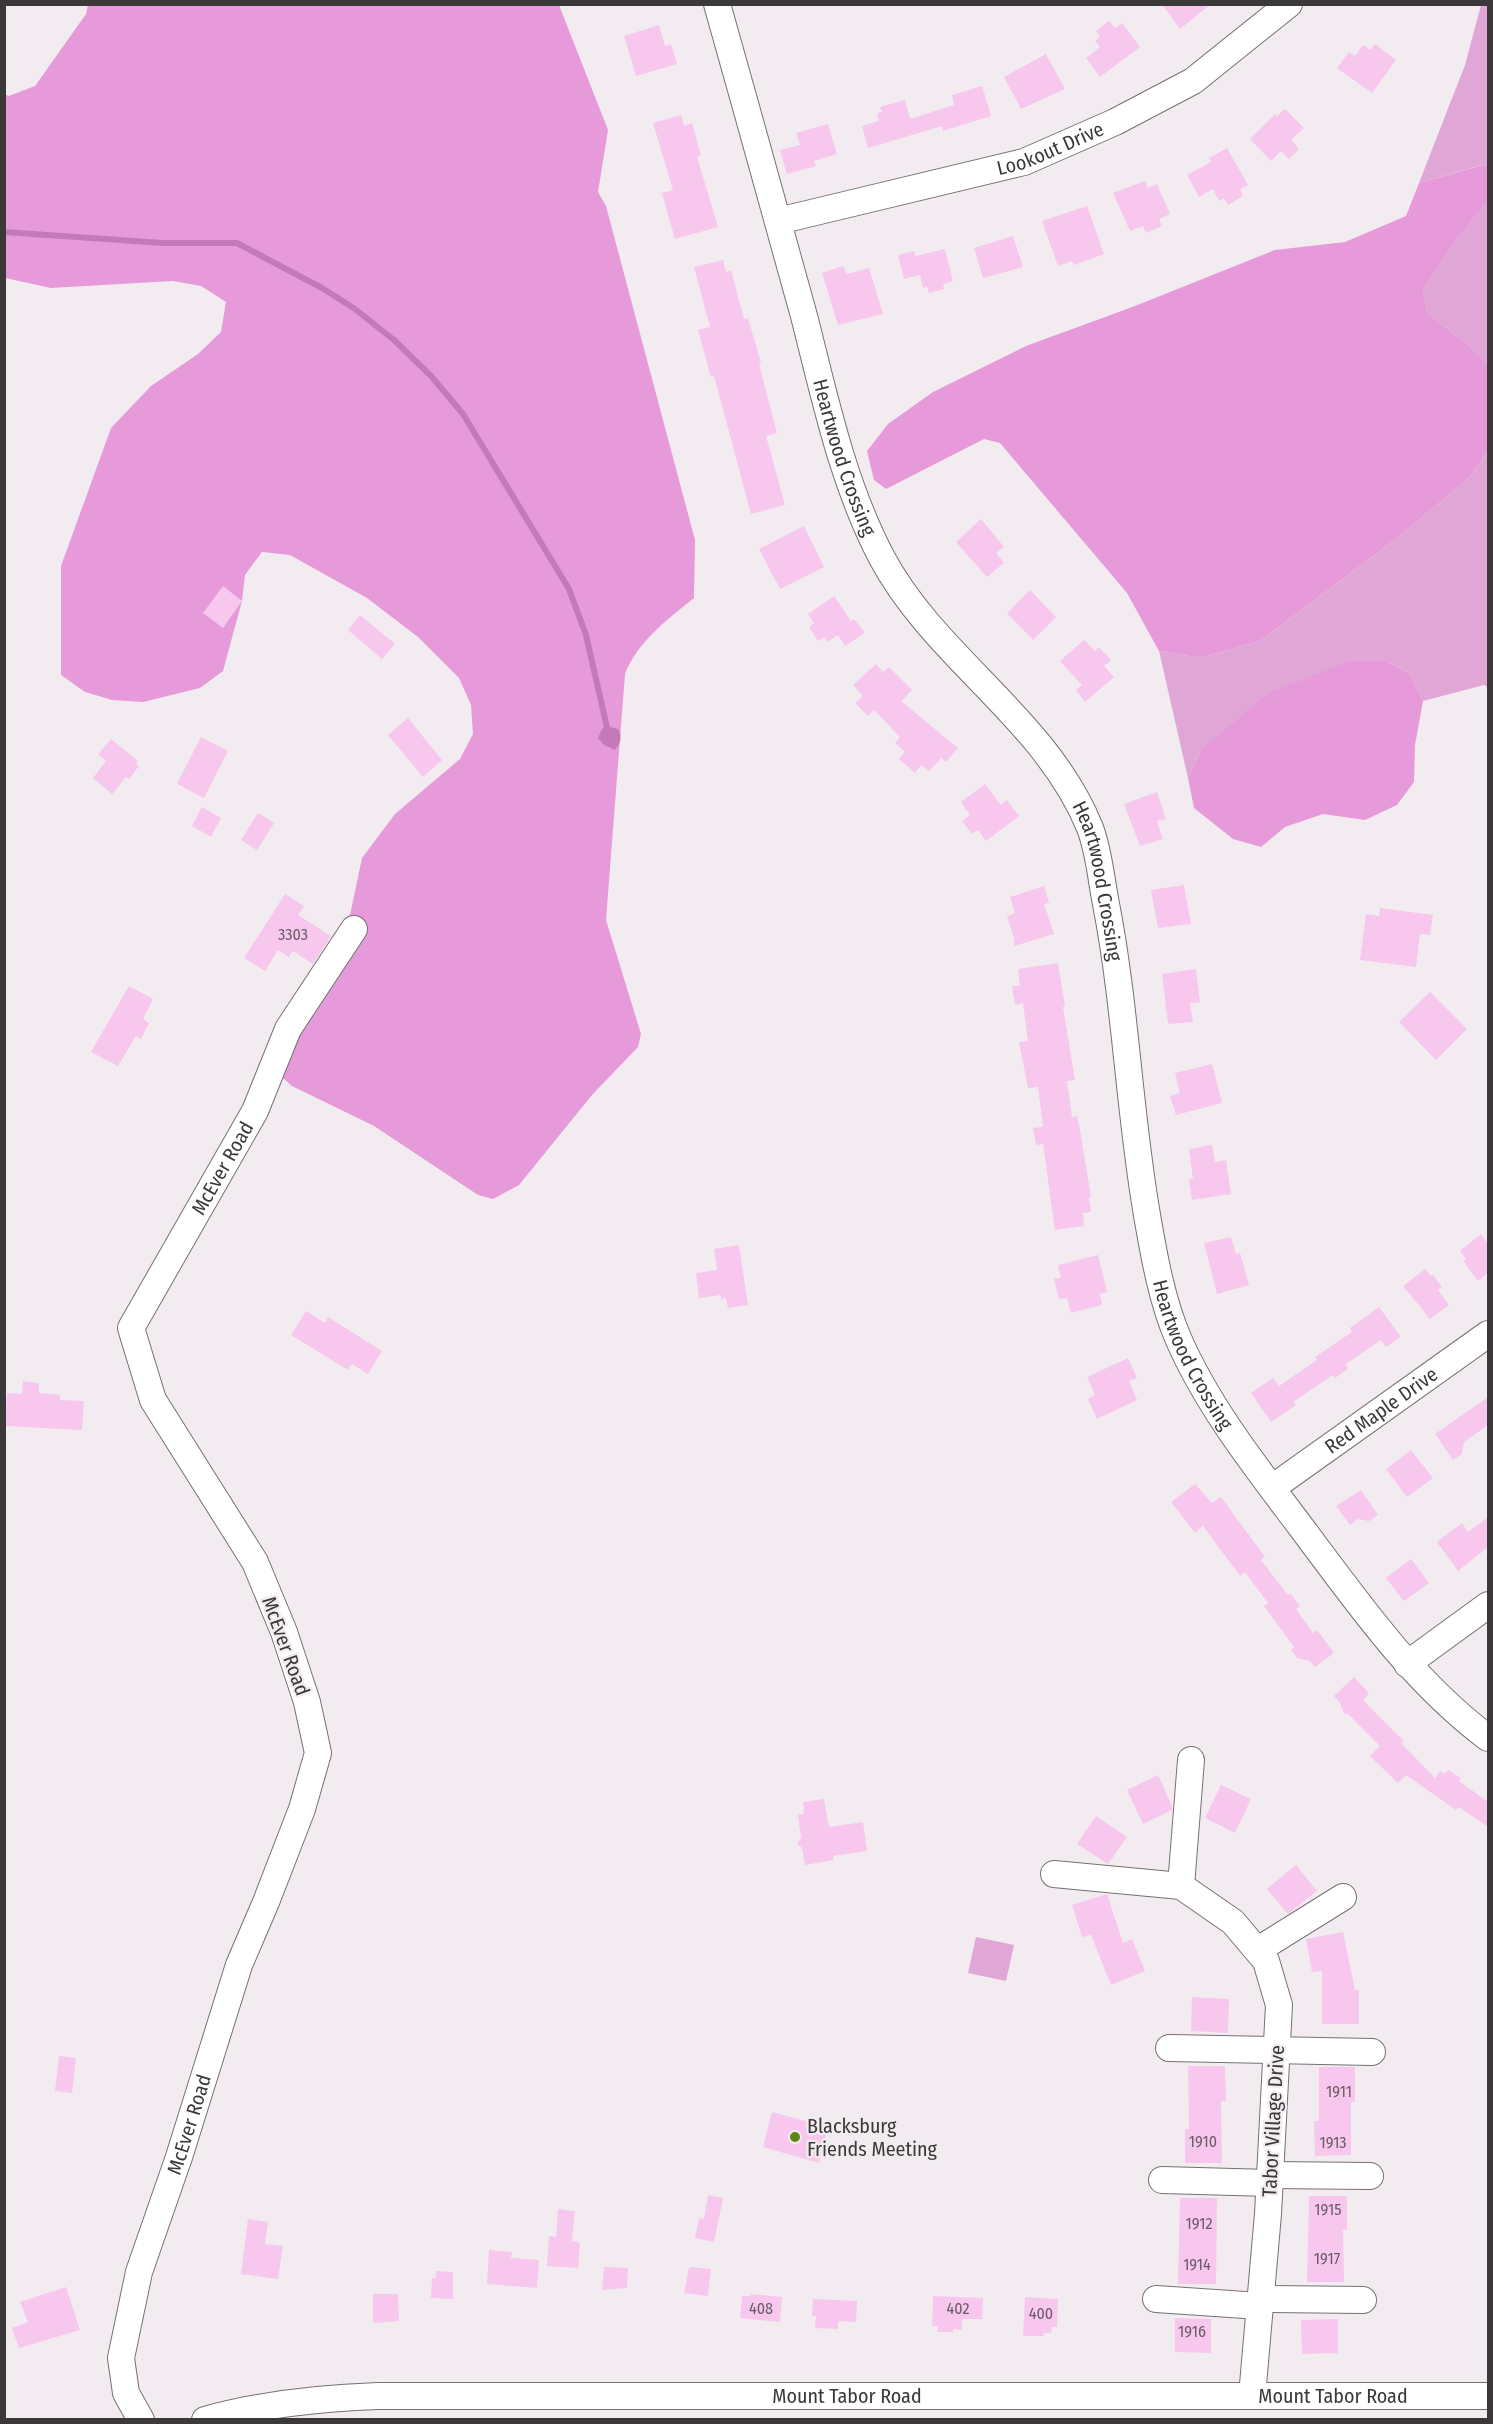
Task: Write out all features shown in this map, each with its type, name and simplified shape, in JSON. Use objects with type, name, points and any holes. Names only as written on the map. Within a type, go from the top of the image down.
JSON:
[{"type":"street","name":"Heartwood Crossing","points":[[717,4],[845,470],[862,519],[885,564],[911,602],[1044,748],[1074,794],[1092,833],[1114,945],[1146,1214],[1163,1292],[1176,1335],[1200,1382],[1241,1446],[1376,1627],[1407,1664],[1447,1705],[1488,1738]]},
{"type":"street","name":"Lookout Drive","points":[[778,221],[1024,162],[1115,122],[1193,81],[1289,4]]},
{"type":"street","name":"McEver Road","points":[[141,2420],[126,2393],[121,2358],[139,2272],[180,2157],[239,1965],[302,1809],[318,1753],[307,1702],[284,1632],[255,1562],[153,1400],[131,1328],[255,1111],[288,1029],[354,929]]},
{"type":"street","name":"Red Maple Drive","points":[[1272,1488],[1488,1334]]},
{"type":"street","points":[[1407,1664],[1488,1605]]},
{"type":"street","points":[[1054,1874],[1181,1886],[1191,1760]]},
{"type":"street","name":"Tabor Village Drive","points":[[1181,1886],[1233,1922],[1258,1950],[1266,1961],[1279,2005],[1270,2179],[1252,2396]]},
{"type":"street","points":[[1258,1950],[1343,1897]]},
{"type":"street","points":[[1169,2048],[1372,2052]]},
{"type":"street","points":[[1162,2180],[1370,2176]]},
{"type":"street","points":[[1156,2299],[1261,2302],[1363,2300]]},
{"type":"street","name":"Mount Tabor Road","points":[[205,2420],[245,2409],[296,2401],[368,2397],[440,2408],[1252,2396],[1488,2396]]},
{"type":"shaded area","points":[[88,5],[559,5],[608,130],[598,192],[606,206],[695,540],[694,598],[645,641],[630,662],[625,674],[606,920],[641,1034],[638,1047],[592,1095],[519,1185],[493,1199],[478,1195],[374,1126],[292,1086],[267,1064],[269,1040],[350,915],[362,858],[395,814],[460,759],[473,734],[471,705],[459,678],[418,637],[367,598],[290,555],[262,552],[245,575],[242,601],[223,671],[200,688],[143,702],[112,700],[85,692],[61,675],[61,566],[111,428],[151,386],[198,354],[221,332],[226,302],[201,286],[173,281],[51,288],[5,278],[4,94],[9,96],[35,86],[86,14]]},
{"type":"shaded area","points":[[1481,5],[1488,5],[1488,166],[1482,165],[1419,183],[1465,65]]},
{"type":"shaded area","points":[[1483,165],[1488,166],[1488,201],[1456,241],[1423,290],[1428,314],[1465,342],[1488,364],[1488,451],[1469,478],[1401,535],[1260,641],[1200,658],[1159,651],[1127,593],[1000,443],[984,439],[886,489],[874,480],[867,451],[888,424],[933,392],[1026,346],[1135,306],[1275,250],[1345,242],[1406,216],[1419,183]]},
{"type":"shaded area","points":[[1488,201],[1488,364],[1465,342],[1428,314],[1423,290],[1456,241]]},
{"type":"shaded area","points":[[1488,451],[1488,687],[1484,685],[1423,701],[1409,673],[1386,661],[1201,750],[1188,778],[1159,651],[1200,658],[1260,641],[1401,535],[1469,478]]},
{"type":"shaded area","points":[[1350,661],[1386,661],[1409,673],[1423,701],[1415,745],[1414,782],[1397,805],[1365,820],[1323,814],[1285,827],[1261,847],[1233,839],[1194,808],[1188,778],[1201,750],[1267,694]]},
{"type":"shaded area","points":[[606,726],[618,729],[620,732],[620,740],[615,750],[604,745],[598,738]]},
{"type":"shaded area","points":[[976,1937],[1014,1945],[1006,1981],[968,1973]]},
{"type":"building","points":[[1162,4],[1211,4],[1180,29]]},
{"type":"building","points":[[1109,21],[1115,28],[1122,23],[1140,47],[1100,77],[1086,58],[1100,47],[1095,41],[1100,37],[1096,31]]},
{"type":"building","points":[[659,25],[665,46],[671,44],[677,64],[636,76],[624,36]]},
{"type":"building","points":[[1375,44],[1396,60],[1372,93],[1337,68],[1349,52],[1355,56],[1363,45],[1370,50]]},
{"type":"building","points":[[1046,54],[1065,89],[1021,109],[1004,77]]},
{"type":"building","points":[[982,86],[991,116],[943,131],[942,126],[868,148],[862,126],[879,121],[877,113],[882,112],[880,107],[905,100],[910,119],[954,105],[952,95]]},
{"type":"building","points":[[1285,109],[1304,128],[1291,140],[1299,149],[1289,159],[1281,151],[1271,161],[1250,139],[1275,114],[1277,116]]},
{"type":"building","points":[[681,115],[684,126],[692,123],[701,155],[697,157],[718,227],[675,239],[662,193],[673,190],[653,123]]},
{"type":"building","points":[[828,124],[837,154],[814,161],[816,166],[787,174],[780,150],[800,145],[796,133]]},
{"type":"building","points":[[1227,148],[1248,185],[1240,189],[1243,196],[1228,205],[1224,198],[1219,201],[1213,189],[1199,197],[1187,175],[1211,162],[1209,158]]},
{"type":"building","points":[[1145,181],[1148,188],[1157,184],[1170,214],[1159,219],[1162,226],[1146,233],[1143,226],[1130,231],[1113,193]]},
{"type":"building","points":[[1087,206],[1104,254],[1074,265],[1072,261],[1058,266],[1042,221]]},
{"type":"building","points":[[1013,236],[1023,267],[983,278],[974,248]]},
{"type":"building","points":[[945,249],[953,281],[943,284],[944,289],[929,293],[927,287],[923,288],[920,275],[904,279],[898,255],[914,251],[916,256]]},
{"type":"building","points":[[723,260],[726,272],[731,270],[744,319],[748,318],[761,363],[759,364],[777,433],[766,436],[785,505],[751,514],[714,376],[711,377],[698,330],[710,327],[694,267]]},
{"type":"building","points":[[843,266],[847,274],[869,268],[883,314],[838,325],[822,273]]},
{"type":"building","points":[[981,519],[1004,547],[996,553],[1004,563],[987,577],[956,542]]},
{"type":"building","points":[[804,526],[824,567],[780,589],[759,549]]},
{"type":"building","points":[[223,586],[242,601],[223,628],[203,613]]},
{"type":"building","points":[[1030,590],[1056,617],[1033,640],[1007,613]]},
{"type":"building","points":[[834,596],[851,621],[854,619],[865,633],[845,646],[838,635],[827,642],[824,637],[818,641],[809,627],[814,623],[808,614]]},
{"type":"building","points":[[360,615],[395,644],[382,659],[348,630]]},
{"type":"building","points":[[1084,640],[1095,651],[1099,647],[1111,660],[1104,666],[1114,677],[1085,702],[1076,690],[1082,685],[1060,661]]},
{"type":"building","points":[[876,664],[883,672],[889,667],[912,690],[901,701],[958,748],[946,762],[941,758],[929,771],[921,765],[915,773],[899,759],[905,752],[895,743],[900,737],[874,710],[868,716],[855,703],[863,696],[853,685]]},
{"type":"building","points":[[408,718],[442,760],[423,777],[388,735]]},
{"type":"building","points":[[201,737],[228,751],[204,798],[177,784]]},
{"type":"building","points":[[111,739],[138,761],[136,764],[139,766],[129,779],[126,777],[112,794],[93,778],[106,761],[98,754]]},
{"type":"building","points":[[985,784],[1001,805],[1007,800],[1019,816],[986,841],[978,830],[972,834],[962,821],[970,815],[961,802]]},
{"type":"building","points":[[1157,792],[1166,819],[1157,821],[1163,839],[1140,846],[1124,804]]},
{"type":"building","points":[[202,807],[221,818],[211,837],[192,826]]},
{"type":"building","points":[[258,813],[274,823],[257,850],[241,840]]},
{"type":"building","points":[[1184,885],[1191,924],[1158,928],[1151,890]]},
{"type":"building","points":[[1044,886],[1049,903],[1044,904],[1054,934],[1014,946],[1014,938],[1007,916],[1015,913],[1010,897]]},
{"type":"building","points":[[285,894],[304,906],[298,915],[331,936],[313,964],[293,951],[289,957],[278,950],[265,971],[244,958]]},
{"type":"building","points":[[1380,908],[1433,915],[1430,935],[1420,934],[1416,967],[1360,960],[1366,914],[1379,916]]},
{"type":"building","points":[[1058,963],[1075,1080],[1067,1081],[1072,1117],[1077,1116],[1080,1130],[1091,1197],[1089,1197],[1091,1212],[1083,1213],[1084,1226],[1055,1230],[1043,1144],[1036,1145],[1033,1128],[1043,1127],[1038,1087],[1028,1088],[1019,1042],[1028,1041],[1023,1003],[1015,1005],[1012,986],[1020,986],[1018,969]]},
{"type":"building","points":[[1196,969],[1200,1002],[1190,1003],[1193,1022],[1168,1024],[1162,974]]},
{"type":"building","points":[[129,986],[153,999],[143,1019],[149,1023],[141,1039],[136,1036],[118,1066],[91,1052]]},
{"type":"building","points":[[1430,992],[1467,1029],[1436,1060],[1399,1022]]},
{"type":"building","points":[[1212,1064],[1222,1103],[1176,1115],[1170,1096],[1180,1093],[1175,1073]]},
{"type":"building","points":[[1212,1145],[1215,1162],[1226,1160],[1231,1194],[1192,1200],[1189,1179],[1193,1179],[1189,1149]]},
{"type":"building","points":[[1481,1234],[1488,1244],[1488,1273],[1478,1281],[1463,1261],[1466,1259],[1460,1251]]},
{"type":"building","points":[[1231,1237],[1236,1254],[1240,1253],[1249,1285],[1217,1294],[1204,1243]]},
{"type":"building","points":[[739,1245],[748,1305],[728,1308],[726,1298],[721,1299],[721,1295],[699,1298],[696,1273],[717,1270],[714,1249]]},
{"type":"building","points":[[1098,1255],[1107,1292],[1100,1294],[1102,1305],[1071,1313],[1067,1298],[1059,1299],[1054,1279],[1061,1278],[1058,1265]]},
{"type":"building","points":[[1425,1269],[1442,1287],[1438,1290],[1449,1305],[1430,1319],[1403,1286]]},
{"type":"building","points":[[1379,1307],[1401,1337],[1386,1347],[1381,1340],[1346,1364],[1348,1369],[1335,1378],[1333,1375],[1293,1402],[1296,1405],[1271,1422],[1251,1393],[1273,1378],[1279,1386],[1317,1360],[1315,1357],[1352,1332],[1350,1328]]},
{"type":"building","points":[[306,1311],[325,1323],[328,1317],[382,1351],[368,1374],[352,1364],[348,1370],[291,1335]]},
{"type":"building","points":[[1128,1358],[1137,1378],[1129,1381],[1137,1400],[1097,1419],[1088,1399],[1095,1395],[1087,1377]]},
{"type":"building","points":[[23,1381],[39,1383],[39,1393],[60,1395],[60,1400],[84,1401],[82,1430],[5,1426],[7,1393],[22,1394]]},
{"type":"building","points":[[1488,1397],[1488,1425],[1464,1442],[1462,1454],[1453,1460],[1435,1434]]},
{"type":"building","points":[[1411,1450],[1433,1478],[1407,1497],[1386,1469]]},
{"type":"building","points":[[1195,1484],[1212,1503],[1221,1497],[1265,1557],[1261,1560],[1288,1595],[1290,1593],[1300,1606],[1296,1609],[1313,1633],[1317,1630],[1334,1653],[1315,1667],[1310,1661],[1297,1658],[1291,1650],[1294,1647],[1264,1606],[1268,1603],[1245,1572],[1240,1576],[1203,1526],[1195,1533],[1171,1502]]},
{"type":"building","points":[[1361,1490],[1378,1515],[1369,1521],[1358,1519],[1350,1525],[1336,1506]]},
{"type":"building","points":[[1488,1517],[1488,1547],[1458,1571],[1437,1542],[1462,1523],[1468,1532]]},
{"type":"building","points":[[1411,1559],[1429,1583],[1404,1601],[1386,1578]]},
{"type":"building","points":[[1354,1677],[1369,1693],[1363,1700],[1404,1741],[1401,1743],[1435,1778],[1440,1771],[1445,1774],[1448,1770],[1461,1778],[1459,1781],[1488,1802],[1488,1827],[1459,1807],[1456,1810],[1406,1775],[1398,1783],[1370,1756],[1380,1746],[1348,1714],[1344,1714],[1340,1703],[1334,1696]]},
{"type":"building","points":[[1158,1775],[1172,1810],[1143,1824],[1127,1790]]},
{"type":"building","points":[[1221,1785],[1251,1799],[1235,1833],[1205,1818]]},
{"type":"building","points":[[824,1799],[829,1827],[863,1822],[867,1851],[833,1856],[834,1860],[805,1865],[802,1848],[797,1844],[801,1838],[798,1815],[804,1814],[803,1802]]},
{"type":"building","points":[[1096,1816],[1127,1837],[1108,1864],[1077,1844]]},
{"type":"building","points":[[1296,1865],[1317,1891],[1288,1914],[1267,1889]]},
{"type":"building","points":[[1107,1894],[1123,1943],[1132,1939],[1145,1971],[1111,1985],[1091,1935],[1082,1937],[1072,1905]]},
{"type":"building","points":[[1343,1932],[1355,1990],[1359,1990],[1359,2024],[1322,2024],[1322,1971],[1312,1972],[1306,1939]]},
{"type":"building","points":[[1192,1997],[1229,1999],[1228,2033],[1191,2031]]},
{"type":"building","points":[[59,2056],[76,2058],[72,2093],[55,2091]]},
{"type":"building","points":[[1188,2066],[1225,2066],[1226,2101],[1221,2101],[1222,2163],[1185,2163],[1185,2129],[1189,2129]]},
{"type":"building","points":[[1319,2067],[1355,2067],[1355,2102],[1351,2102],[1351,2155],[1315,2156],[1314,2121],[1319,2121]]},
{"type":"building","name":"Blacksburg Friends Meeting","points":[[772,2112],[828,2127],[819,2163],[763,2147]]},
{"type":"building","points":[[708,2195],[723,2198],[714,2242],[695,2238],[699,2218],[704,2219]]},
{"type":"building","points":[[1309,2196],[1347,2196],[1347,2230],[1343,2230],[1344,2282],[1307,2282]]},
{"type":"building","points":[[1180,2198],[1217,2198],[1216,2284],[1178,2284]]},
{"type":"building","points":[[558,2209],[575,2211],[572,2241],[579,2242],[580,2245],[578,2268],[547,2266],[549,2236],[556,2237]]},
{"type":"building","points":[[248,2219],[268,2222],[265,2244],[283,2246],[278,2279],[241,2274]]},
{"type":"building","points":[[489,2250],[512,2252],[511,2258],[539,2260],[537,2288],[487,2284]]},
{"type":"building","points":[[604,2267],[628,2268],[627,2288],[602,2290]]},
{"type":"building","points":[[689,2268],[711,2269],[708,2296],[684,2293]]},
{"type":"building","points":[[436,2271],[453,2272],[453,2299],[431,2298],[432,2278],[436,2278]]},
{"type":"building","points":[[66,2287],[80,2330],[19,2348],[12,2328],[28,2322],[20,2302]]},
{"type":"building","points":[[373,2294],[398,2294],[399,2321],[373,2323]]},
{"type":"building","points":[[751,2294],[782,2297],[780,2322],[740,2318],[742,2296],[751,2296]]},
{"type":"building","points":[[933,2296],[983,2298],[982,2319],[962,2319],[962,2330],[937,2332],[938,2326],[932,2326]]},
{"type":"building","points":[[1025,2297],[1058,2299],[1057,2327],[1052,2327],[1051,2333],[1044,2333],[1043,2336],[1023,2336]]},
{"type":"building","points":[[813,2299],[857,2301],[856,2322],[838,2321],[838,2329],[815,2328],[816,2316],[812,2316]]},
{"type":"building","points":[[1175,2318],[1211,2319],[1211,2353],[1175,2352]]},
{"type":"building","points":[[1338,2319],[1338,2353],[1302,2354],[1301,2320]]},
{"type":"waterway","points":[[4,232],[163,243],[237,243],[322,288],[355,309],[394,340],[431,376],[463,414],[569,589],[586,635],[608,732]]},
{"type":"place","name":"Blacksburg Friends Meeting","points":[[795,2137]]}]
